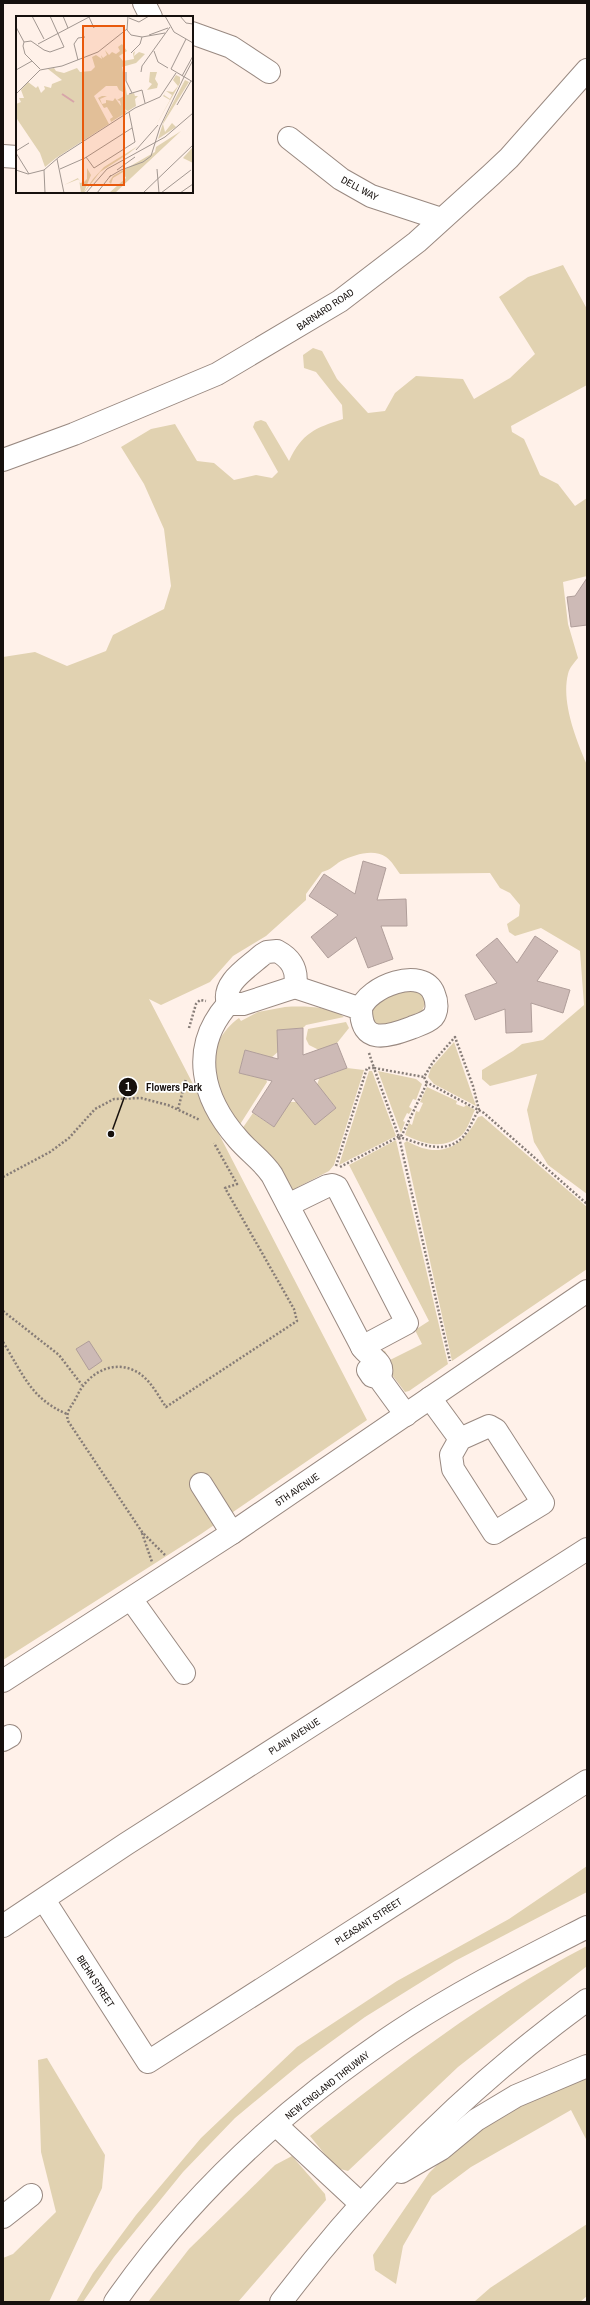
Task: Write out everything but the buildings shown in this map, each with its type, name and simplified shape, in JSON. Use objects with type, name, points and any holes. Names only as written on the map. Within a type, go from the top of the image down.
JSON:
[{"type":"main road","points":[[144,3],[151,16]]},
{"type":"main road","points":[[193,33],[231,47],[269,72]]},
{"type":"main road","name":"BARNARD ROAD","points":[[3,460],[74,434],[217,374],[304,324],[340,300],[417,242],[509,158],[587,70]]},
{"type":"main road","name":"DELL WAY","points":[[289,138],[341,179],[371,196],[441,219]]},
{"type":"main road","points":[[3,156],[16,157]]},
{"type":"main road","points":[[228,1004],[226,998],[228,987],[267,952],[277,952],[286,956],[293,963],[296,974],[295,987]]},
{"type":"main road","points":[[228,1004],[244,1004],[295,987],[360,1009]]},
{"type":"main road","points":[[228,1004],[212,1024],[204,1050],[205,1076],[209,1090],[215,1103],[233,1132],[262,1161],[288,1205],[363,1350],[375,1357],[381,1367],[382,1372],[379,1378],[406,1415]]},
{"type":"main road","points":[[288,1205],[332,1184],[336,1186],[407,1323],[363,1350]]},
{"type":"main road","name":"5TH AVENUE","points":[[3,1681],[232,1533],[587,1291]]},
{"type":"main road","points":[[430,1398],[460,1439]]},
{"type":"main road","points":[[489,1426],[496,1430],[543,1503],[494,1533],[453,1469],[451,1455],[460,1439],[489,1426]]},
{"type":"main road","points":[[201,1484],[232,1533]]},
{"type":"main road","name":"PLAIN AVENUE","points":[[3,1926],[126,1844],[587,1549]]},
{"type":"main road","points":[[131,1599],[184,1673]]},
{"type":"main road","name":"PLEASANT STREET","points":[[148,2062],[587,1781]]},
{"type":"main road","name":"BIEHN STREET","points":[[44,1900],[148,2062]]},
{"type":"main road","points":[[453,1998],[587,1915]]},
{"type":"main road","name":"NEW ENGLAND THRUWAY","points":[[115,2302],[167,2234],[208,2189],[276,2125],[348,2066],[400,2030],[453,1998],[587,1927]]},
{"type":"main road","points":[[281,2302],[326,2243],[376,2187],[480,2085],[539,2035],[587,2000]]},
{"type":"main road","points":[[376,2187],[441,2149],[476,2120],[516,2096],[587,2066]]},
{"type":"main road","points":[[276,2125],[361,2204]]},
{"type":"main road","points":[[3,2217],[32,2195]]},
{"type":"path","points":[[400,1137],[429,1147],[448,1145],[464,1136],[479,1110],[475,1093],[455,1037],[433,1062],[424,1077],[426,1083],[402,1135],[335,1170],[367,1068],[424,1077]]},
{"type":"path","points":[[367,1048],[400,1137],[451,1365]]},
{"type":"path","points":[[426,1083],[479,1110],[587,1204]]},
{"type":"path","points":[[3,1177],[50,1152],[69,1138],[95,1109],[114,1099],[141,1098],[187,1112],[203,1122]]},
{"type":"path","points":[[169,1558],[142,1532],[68,1421],[67,1414],[82,1385],[93,1375],[107,1368],[117,1366],[132,1368],[148,1381],[166,1407],[297,1321],[294,1309],[225,1188],[237,1184],[212,1138]]},
{"type":"path","points":[[3,1311],[59,1355],[82,1385]]},
{"type":"path","points":[[3,1342],[37,1396],[54,1408],[67,1414]]},
{"type":"path","points":[[142,1532],[154,1567]]},
{"type":"shaded area","points":[[563,265],[587,309],[587,385],[511,426],[512,432],[524,439],[540,475],[558,484],[575,506],[587,498],[587,576],[563,582],[568,624],[578,658],[572,665],[569,672],[566,685],[566,696],[574,732],[587,765],[587,1194],[548,1165],[534,1142],[527,1110],[537,1074],[490,1086],[482,1079],[482,1070],[522,1044],[543,1040],[584,1005],[580,951],[541,928],[515,936],[509,932],[507,924],[519,916],[520,905],[510,893],[500,888],[490,873],[400,874],[386,857],[375,853],[364,853],[341,861],[330,869],[322,872],[306,894],[306,900],[266,936],[233,956],[210,982],[161,1005],[149,999],[367,1420],[201,1534],[3,1660],[3,657],[35,652],[67,666],[106,651],[113,635],[164,609],[171,586],[164,529],[144,484],[121,447],[151,429],[175,424],[197,461],[214,463],[234,480],[256,475],[272,478],[278,472],[253,427],[255,422],[261,420],[266,422],[289,461],[299,444],[310,433],[325,425],[343,419],[342,405],[316,372],[304,368],[303,355],[313,348],[322,351],[337,379],[368,413],[385,411],[395,393],[416,376],[463,379],[474,399],[510,378],[535,354],[499,297],[528,277]]},
{"type":"shaded area","points":[[407,988],[418,989],[426,1002],[422,1011],[385,1026],[373,1023],[372,1003]]},
{"type":"shaded area","points":[[285,1007],[324,1009],[338,1013],[344,1017],[306,1025],[303,1028],[277,1030],[280,1050],[271,1058],[245,1050],[239,1073],[266,1079],[267,1082],[239,1126],[222,1099],[215,1083],[212,1062],[216,1047],[223,1034],[239,1018],[241,1021],[258,1012]]},
{"type":"shaded area","points":[[346,1022],[349,1028],[337,1043],[319,1050],[309,1045],[306,1039],[308,1029]]},
{"type":"shaded area","points":[[454,1042],[476,1106],[434,1084],[428,1077],[431,1068]]},
{"type":"shaded area","points":[[347,1068],[364,1070],[334,1165],[329,1171],[298,1187],[300,1190],[292,1190],[242,1129],[253,1113],[274,1127],[284,1111],[287,1102],[300,1102],[315,1124],[336,1108],[324,1093],[316,1088],[320,1076],[329,1075]]},
{"type":"shaded area","points":[[369,1071],[372,1071],[396,1136],[339,1165]]},
{"type":"shaded area","points":[[378,1071],[416,1079],[422,1084],[416,1100],[413,1099],[409,1107],[412,1109],[409,1114],[407,1113],[403,1121],[405,1122],[401,1133]]},
{"type":"shaded area","points":[[427,1087],[457,1101],[456,1104],[464,1107],[466,1105],[475,1110],[462,1135],[455,1140],[448,1143],[434,1144],[419,1141],[405,1135],[409,1123],[412,1125],[416,1111],[419,1112],[423,1103],[420,1102]]},
{"type":"shaded area","points":[[482,1116],[587,1207],[587,1269],[452,1361],[404,1143],[407,1141],[429,1150],[448,1148],[465,1136],[472,1128],[478,1117]]},
{"type":"shaded area","points":[[396,1140],[448,1364],[409,1391],[405,1392],[380,1359],[381,1350],[385,1351],[390,1360],[422,1344],[415,1330],[429,1321],[349,1165]]},
{"type":"shaded area","points":[[587,1866],[587,1892],[455,1961],[365,2017],[299,2065],[235,2118],[183,2172],[114,2257],[83,2302],[76,2302],[93,2273],[136,2215],[201,2138],[297,2047],[397,1981],[509,1919]]},
{"type":"shaded area","points":[[587,1946],[587,1966],[458,2067],[348,2171],[336,2168],[310,2136],[376,2084],[444,2034],[514,1988]]},
{"type":"shaded area","points":[[47,2058],[105,2155],[102,2188],[49,2302],[3,2302],[3,2258],[13,2254],[56,2212],[41,2152],[38,2060]]},
{"type":"shaded area","points":[[587,2076],[587,2141],[571,2110],[471,2167],[432,2196],[403,2246],[396,2284],[375,2270],[373,2255],[429,2173],[476,2126]]},
{"type":"shaded area","points":[[292,2156],[325,2194],[326,2200],[238,2302],[148,2302],[189,2249],[275,2165]]},
{"type":"shaded area","points":[[587,2224],[587,2296],[580,2302],[474,2302],[490,2288]]},
{"type":"place","name":"Flowers Park","points":[[111,1134]]}]
